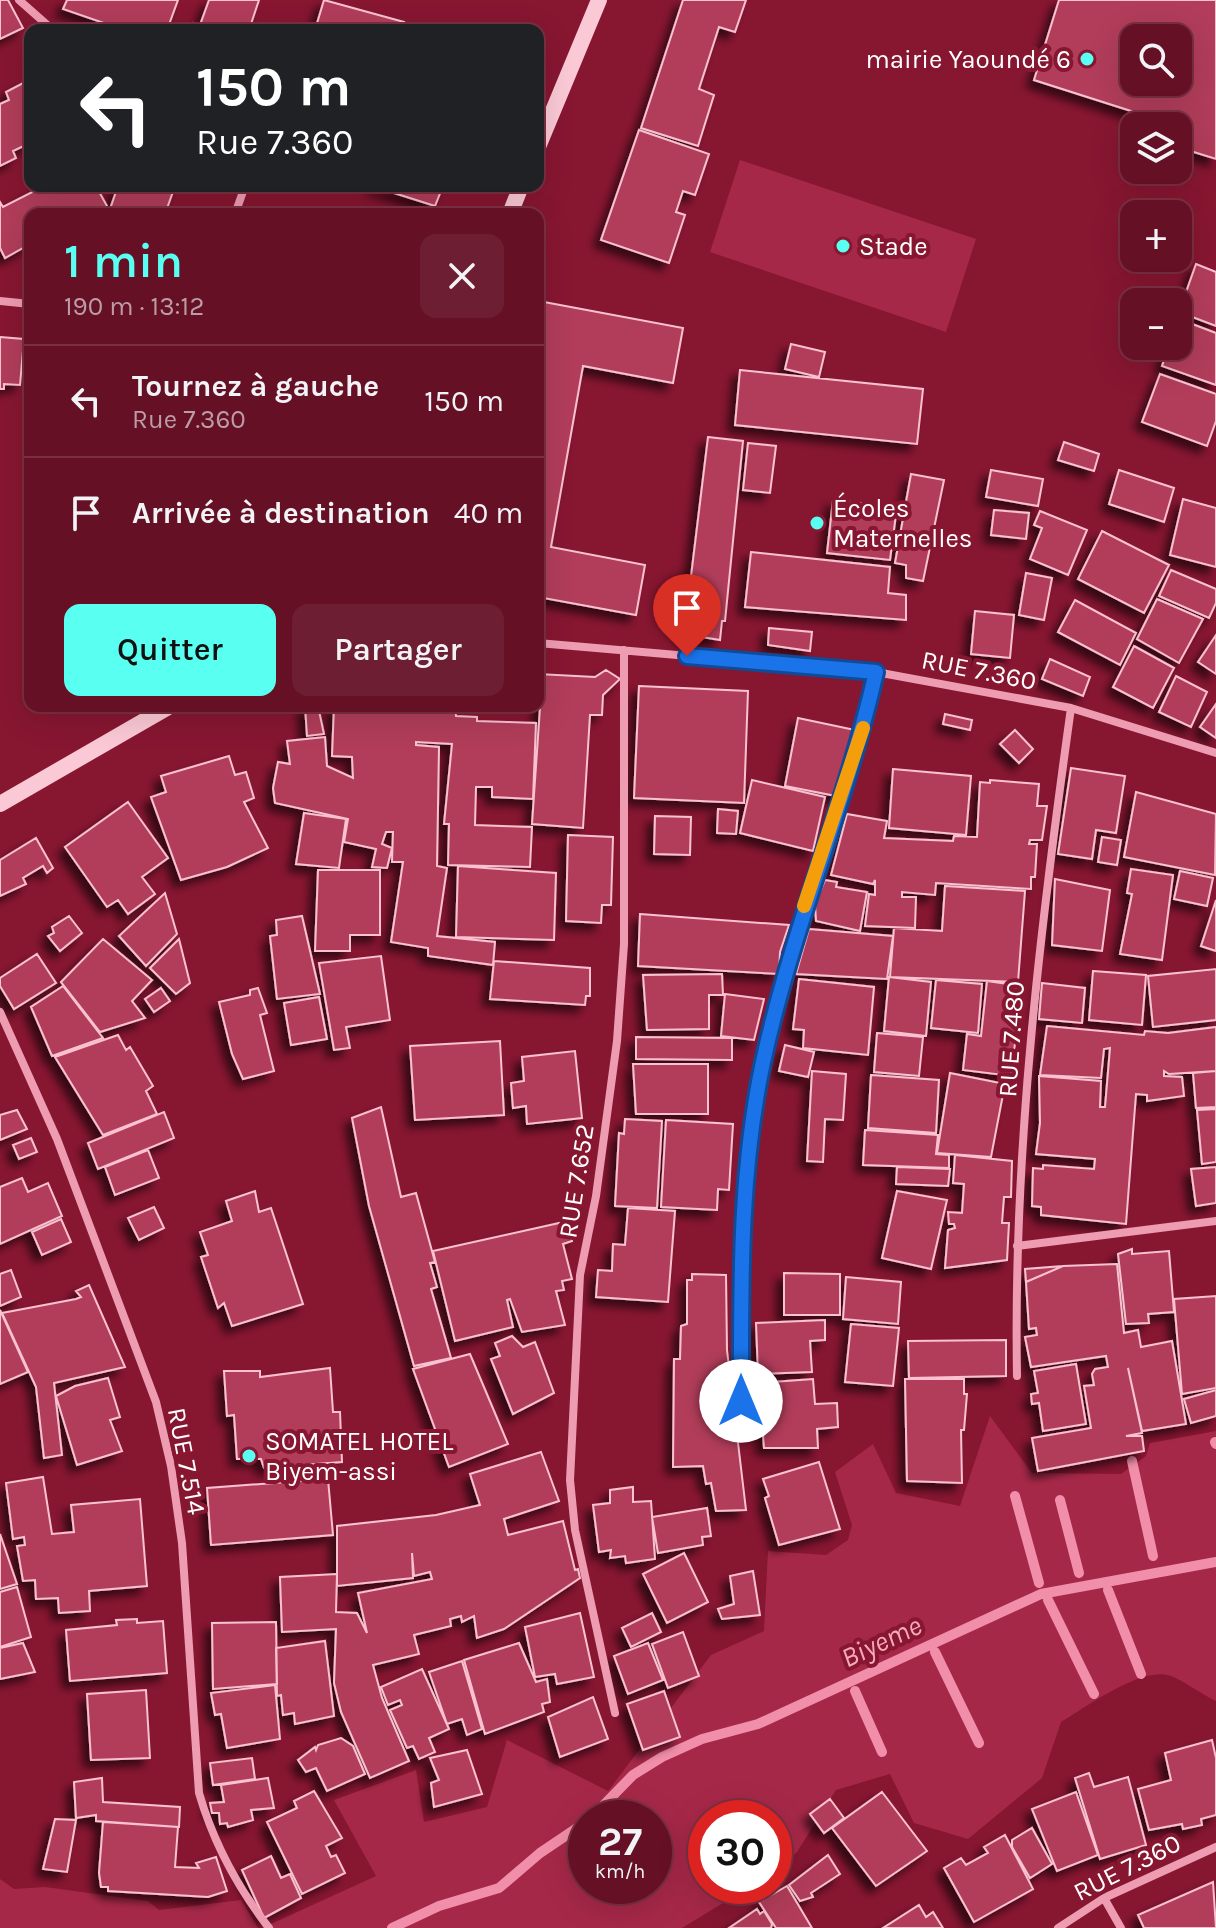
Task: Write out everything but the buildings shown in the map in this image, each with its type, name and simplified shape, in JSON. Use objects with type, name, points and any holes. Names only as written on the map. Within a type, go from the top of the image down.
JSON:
[{"type":"main road","points":[[544,133],[599,0]]},
{"type":"main road","points":[[0,804],[160,712]]},
{"type":"street","points":[[19,0],[46,24]]},
{"type":"street","points":[[0,301],[24,303]]},
{"type":"street","name":"RUE 7.360","points":[[544,643],[876,672],[1071,708],[1216,753]]},
{"type":"street","name":"RUE 7.652","points":[[615,1713],[575,1530],[570,1480],[580,1275],[598,1180],[622,972],[624,650]]},
{"type":"street","points":[[741,1401],[742,1231],[747,1159],[762,1065],[800,917],[860,743],[876,672]]},
{"type":"street","name":"RUE 7.480","points":[[1017,1376],[1017,1246],[1037,959],[1071,708]]},
{"type":"street","name":"RUE 7.514","points":[[0,1012],[57,1139],[156,1402],[182,1543],[199,1793],[208,1825],[269,1928]]},
{"type":"street","points":[[1017,1246],[1216,1221]]},
{"type":"street","name":"RUE 7.360","points":[[1058,1928],[1104,1898],[1216,1847]]},
{"type":"street","points":[[1104,1898],[1121,1928]]},
{"type":"shaded area","name":"Stade","points":[[740,160],[976,239],[946,332],[710,252]]},
{"type":"shaded area","points":[[990,1416],[1032,1473],[1121,1474],[1146,1456],[1150,1443],[1216,1431],[1216,1701],[1171,1676],[1159,1674],[1115,1689],[1061,1722],[1042,1778],[968,1839],[914,1823],[890,1774],[836,1790],[792,1857],[792,1800],[688,1800],[688,1904],[721,1904],[682,1928],[262,1928],[376,1876],[334,1800],[416,1770],[424,1822],[487,1807],[507,1740],[608,1791],[711,1655],[764,1631],[768,1551],[826,1555],[848,1540],[852,1525],[835,1472],[873,1444],[896,1493],[960,1506]]},
{"type":"shaded area","points":[[0,1879],[14,1889],[45,1887],[148,1901],[159,1910],[241,1900],[258,1928],[0,1928]]},
{"type":"waterway","points":[[1132,1461],[1153,1556]]},
{"type":"waterway","points":[[1015,1496],[1039,1583]]},
{"type":"waterway","points":[[1060,1500],[1079,1573]]},
{"type":"waterway","name":"Biyeme","points":[[609,1800],[633,1775],[662,1757],[702,1739],[758,1724],[1041,1594],[1216,1562]]},
{"type":"waterway","points":[[1108,1590],[1141,1674]]},
{"type":"waterway","points":[[1048,1600],[1094,1694]]},
{"type":"waterway","points":[[935,1652],[979,1743]]},
{"type":"waterway","points":[[855,1691],[882,1752]]},
{"type":"waterway","name":"Biyeme","points":[[392,1928],[439,1906],[499,1888],[568,1834]]},
{"type":"slow traffic","points":[[804,906],[863,728]]},
{"type":"place","name":"mairie Yaoundé 6","points":[[1087,59]]},
{"type":"place","name":"Stade","points":[[843,246]]},
{"type":"place","name":"Écoles Maternelles","points":[[817,523]]},
{"type":"place","name":"SOMATEL HOTEL Biyem-assi","points":[[249,1456]]},
{"type":"route","points":[[687,656],[876,672],[860,743],[800,917],[762,1065],[747,1159],[742,1231],[741,1401]]}]
